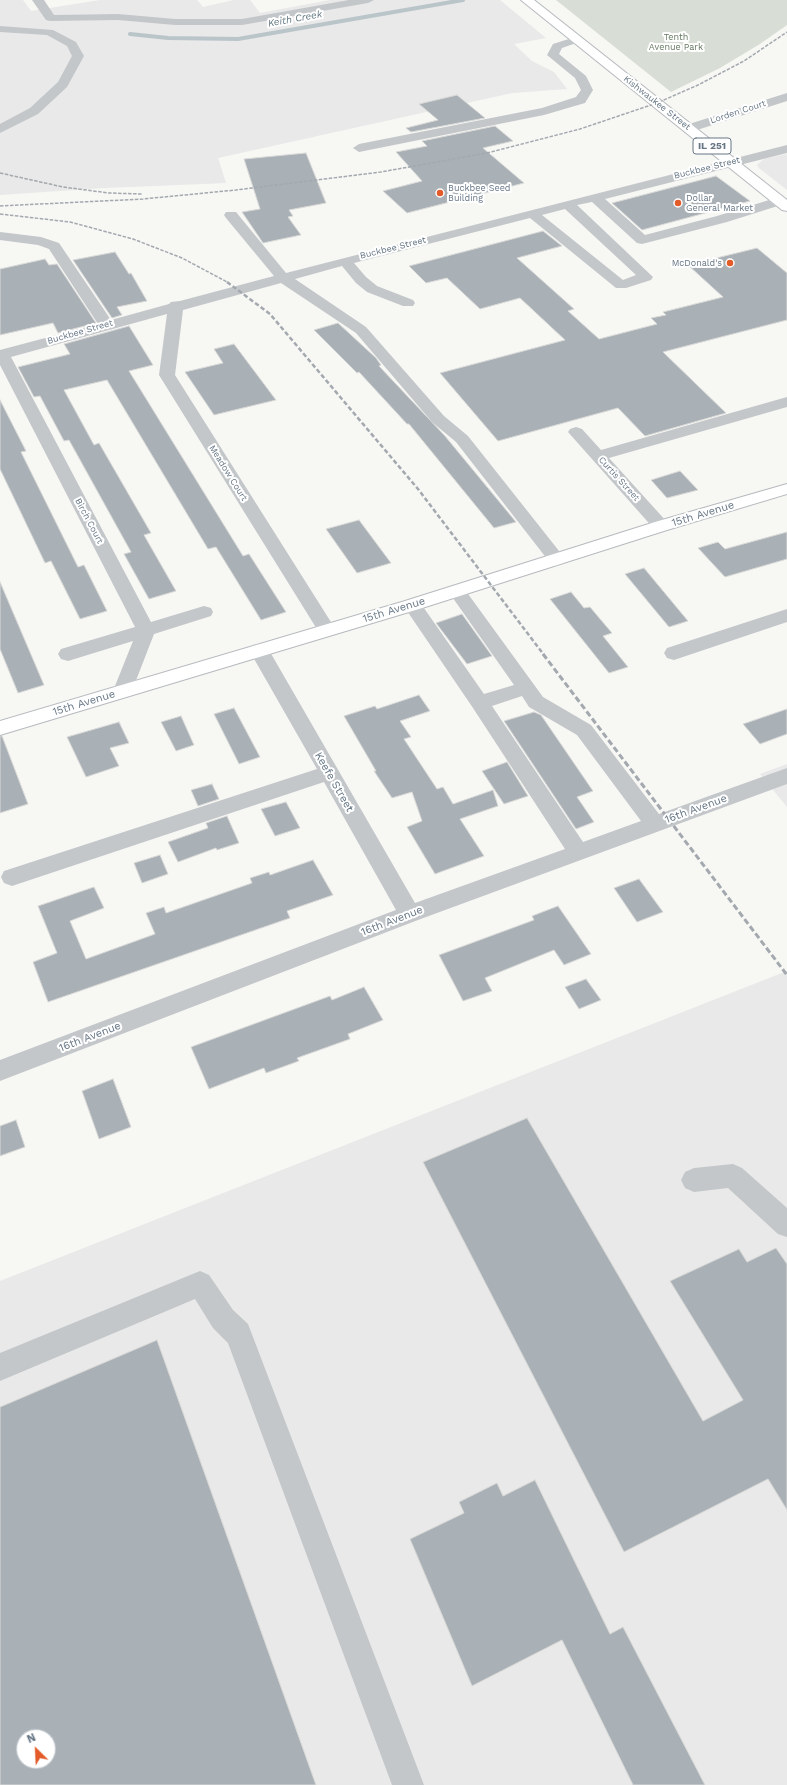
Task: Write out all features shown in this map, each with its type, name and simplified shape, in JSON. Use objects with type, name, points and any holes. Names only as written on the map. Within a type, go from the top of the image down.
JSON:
[{"type":"main road","name":"Kishwaukee Street","points":[[527,0],[575,40],[690,128],[783,204]]},
{"type":"main road","name":"15th Avenue","points":[[0,728],[412,605],[661,526],[787,489]]},
{"type":"street","points":[[38,0],[50,18],[118,18],[175,22],[242,22],[368,0]]},
{"type":"street","points":[[339,5],[357,0]]},
{"type":"street","points":[[0,29],[49,32],[72,44],[78,56],[63,84],[34,111],[0,129]]},
{"type":"street","points":[[359,148],[536,113],[581,100],[588,90],[580,76],[553,55],[556,46],[575,40]]},
{"type":"street","name":"Lorden Court","points":[[690,128],[787,97]]},
{"type":"street","name":"Buckbee Street","points":[[1,354],[282,277],[731,162],[787,150]]},
{"type":"street","points":[[595,197],[642,240],[783,204]]},
{"type":"street","points":[[532,213],[621,284],[646,277],[568,204]]},
{"type":"street","points":[[231,215],[282,277],[361,330],[438,419],[462,439],[557,560]]},
{"type":"street","points":[[0,236],[41,241],[54,246],[107,325]]},
{"type":"street","points":[[345,261],[361,280],[372,289],[408,303]]},
{"type":"street","name":"Meadow Court","points":[[176,305],[167,375],[327,630]]},
{"type":"street","name":"Birch Court","points":[[1,354],[146,630]]},
{"type":"street","points":[[598,456],[787,402]]},
{"type":"street","name":"Curtis Street","points":[[576,432],[661,526]]},
{"type":"street","points":[[457,591],[536,702],[584,730],[655,824]]},
{"type":"street","points":[[412,605],[480,703],[578,852]]},
{"type":"street","points":[[68,654],[204,612]]},
{"type":"street","points":[[674,653],[787,615]]},
{"type":"street","points":[[123,691],[146,630]]},
{"type":"street","name":"Keefe Street","points":[[259,650],[410,914]]},
{"type":"street","points":[[480,703],[526,688]]},
{"type":"street","points":[[12,876],[329,773]]},
{"type":"street","name":"16th Avenue","points":[[0,1071],[410,914],[787,776]]},
{"type":"street","points":[[694,1180],[733,1176],[787,1225]]},
{"type":"street","points":[[0,1367],[200,1284],[223,1319],[238,1334],[408,1785]]},
{"type":"shaded area","points":[[0,0],[23,0],[31,11],[100,0],[197,0],[203,7],[234,0],[250,0],[260,13],[330,0],[500,0],[546,38],[514,44],[532,61],[554,72],[567,89],[512,93],[218,158],[226,183],[104,188],[0,195]]},
{"type":"shaded area","points":[[787,154],[787,190],[757,165],[764,159]]},
{"type":"shaded area","points":[[787,764],[787,807],[760,774]]},
{"type":"shaded area","points":[[787,971],[787,1785],[0,1785],[0,1281]]},
{"type":"green space","name":"Tenth Avenue Park","points":[[556,0],[787,0],[787,25],[760,44],[720,68],[671,92]]},
{"type":"building","points":[[457,95],[485,118],[411,132],[406,128],[438,120],[419,104]]},
{"type":"building","points":[[495,126],[513,141],[483,148],[524,183],[407,213],[383,191],[422,181],[396,152],[427,146],[422,141]]},
{"type":"building","points":[[306,153],[326,203],[289,210],[293,216],[288,217],[301,235],[263,243],[242,212],[260,209],[244,159]]},
{"type":"building","name":"Dollar General Market","points":[[716,176],[750,201],[642,230],[612,203]]},
{"type":"building","points":[[543,231],[562,246],[517,258],[574,309],[568,311],[599,339],[657,324],[651,318],[666,315],[663,312],[723,297],[688,265],[757,248],[787,273],[787,320],[663,352],[726,413],[645,436],[618,408],[498,441],[440,373],[565,340],[520,298],[480,309],[447,278],[426,283],[409,266]]},
{"type":"building","points":[[115,252],[129,274],[131,273],[147,301],[117,307],[122,315],[112,318],[73,260]]},
{"type":"building","points":[[45,259],[49,265],[57,264],[96,323],[58,333],[53,323],[0,335],[0,269]]},
{"type":"building","points":[[338,323],[376,358],[381,365],[379,366],[445,436],[516,522],[494,528],[409,424],[407,424],[359,372],[357,373],[314,330]]},
{"type":"building","points":[[129,326],[153,365],[129,371],[243,556],[249,554],[286,612],[261,620],[216,547],[208,549],[107,380],[64,390],[94,445],[99,443],[151,533],[144,535],[176,591],[149,599],[124,554],[131,552],[69,440],[64,441],[40,396],[34,397],[18,367],[70,354],[64,344]]},
{"type":"building","points":[[234,344],[276,400],[214,415],[185,372],[223,363],[214,349]]},
{"type":"building","points":[[0,400],[26,451],[21,452],[78,567],[84,565],[107,611],[80,619],[51,561],[45,563],[0,469]]},
{"type":"building","points":[[680,471],[698,490],[667,498],[651,480]]},
{"type":"building","points":[[359,520],[391,563],[357,573],[326,529]]},
{"type":"building","points":[[787,532],[787,559],[725,577],[698,548],[718,542],[725,549]]},
{"type":"building","points":[[644,568],[688,621],[669,627],[625,574]]},
{"type":"building","points":[[0,582],[44,685],[18,693],[0,649]]},
{"type":"building","points":[[571,592],[584,608],[590,607],[612,633],[603,636],[628,667],[609,673],[550,599]]},
{"type":"building","points":[[462,614],[492,656],[467,664],[436,623]]},
{"type":"building","points":[[419,695],[430,711],[400,721],[411,737],[404,739],[437,789],[443,787],[453,804],[493,790],[498,806],[460,819],[484,856],[435,874],[407,827],[422,821],[412,792],[392,798],[374,771],[376,771],[344,716],[375,706],[377,709]]},
{"type":"building","points":[[234,708],[260,757],[239,764],[214,714]]},
{"type":"building","points":[[787,709],[787,734],[760,744],[743,724]]},
{"type":"building","points":[[534,712],[541,715],[593,791],[577,797],[594,822],[576,829],[504,721]]},
{"type":"building","points":[[181,716],[194,745],[176,751],[161,722]]},
{"type":"building","points":[[119,722],[129,743],[110,748],[119,766],[86,777],[67,737]]},
{"type":"building","points":[[0,736],[2,736],[28,804],[0,813]]},
{"type":"building","points":[[507,762],[528,796],[504,804],[482,771]]},
{"type":"building","points":[[212,784],[219,799],[198,806],[191,790]]},
{"type":"building","points":[[286,802],[300,828],[275,836],[261,809]]},
{"type":"building","points":[[227,816],[239,843],[217,850],[216,848],[178,862],[168,842],[208,828],[206,823]]},
{"type":"building","points":[[160,855],[168,874],[142,883],[134,863]]},
{"type":"building","points":[[313,860],[333,895],[287,911],[290,918],[48,1002],[33,962],[57,953],[38,906],[94,887],[104,908],[70,921],[86,959],[155,934],[146,913],[164,907],[166,913],[252,883],[250,878],[269,872],[270,875]]},
{"type":"building","points":[[639,879],[663,912],[637,922],[614,888]]},
{"type":"building","points":[[558,906],[591,954],[564,965],[554,950],[485,978],[492,991],[463,1001],[439,955],[534,920],[532,916]]},
{"type":"building","points":[[586,979],[601,1000],[579,1009],[565,987]]},
{"type":"building","points":[[364,987],[383,1020],[348,1034],[350,1039],[297,1058],[299,1061],[266,1073],[264,1068],[209,1089],[191,1047],[330,996],[332,1000]]},
{"type":"building","points":[[113,1079],[131,1127],[99,1139],[82,1091]]},
{"type":"building","points":[[527,1118],[703,1421],[743,1400],[670,1281],[739,1249],[747,1262],[776,1248],[787,1264],[787,1510],[768,1479],[624,1552],[423,1162]]},
{"type":"building","points":[[16,1120],[25,1147],[0,1156],[0,1126]]},
{"type":"building","points":[[157,1340],[316,1785],[0,1785],[0,1407]]},
{"type":"building","points":[[535,1480],[610,1634],[623,1627],[705,1785],[633,1785],[562,1640],[472,1686],[410,1539],[464,1513],[459,1502],[497,1483],[503,1496]]},
{"type":"waterway","name":"Keith Creek","points":[[130,34],[168,38],[238,39],[463,0]]},
{"type":"railway","points":[[0,206],[143,199],[236,190],[381,172],[487,153],[580,129],[657,103],[698,85],[744,61],[787,32]]},
{"type":"railway","points":[[0,173],[63,187],[109,193],[142,194]]},
{"type":"railway","points":[[0,214],[70,222],[133,239],[182,258],[229,283]]},
{"type":"railway","points":[[227,282],[270,314],[418,489],[544,655]]},
{"type":"railway","points":[[543,654],[787,975]]},
{"type":"place","name":"Buckbee Seed Building","points":[[440,193]]},
{"type":"place","name":"Dollar General Market","points":[[678,203]]},
{"type":"place","name":"McDonald's","points":[[730,263]]}]
